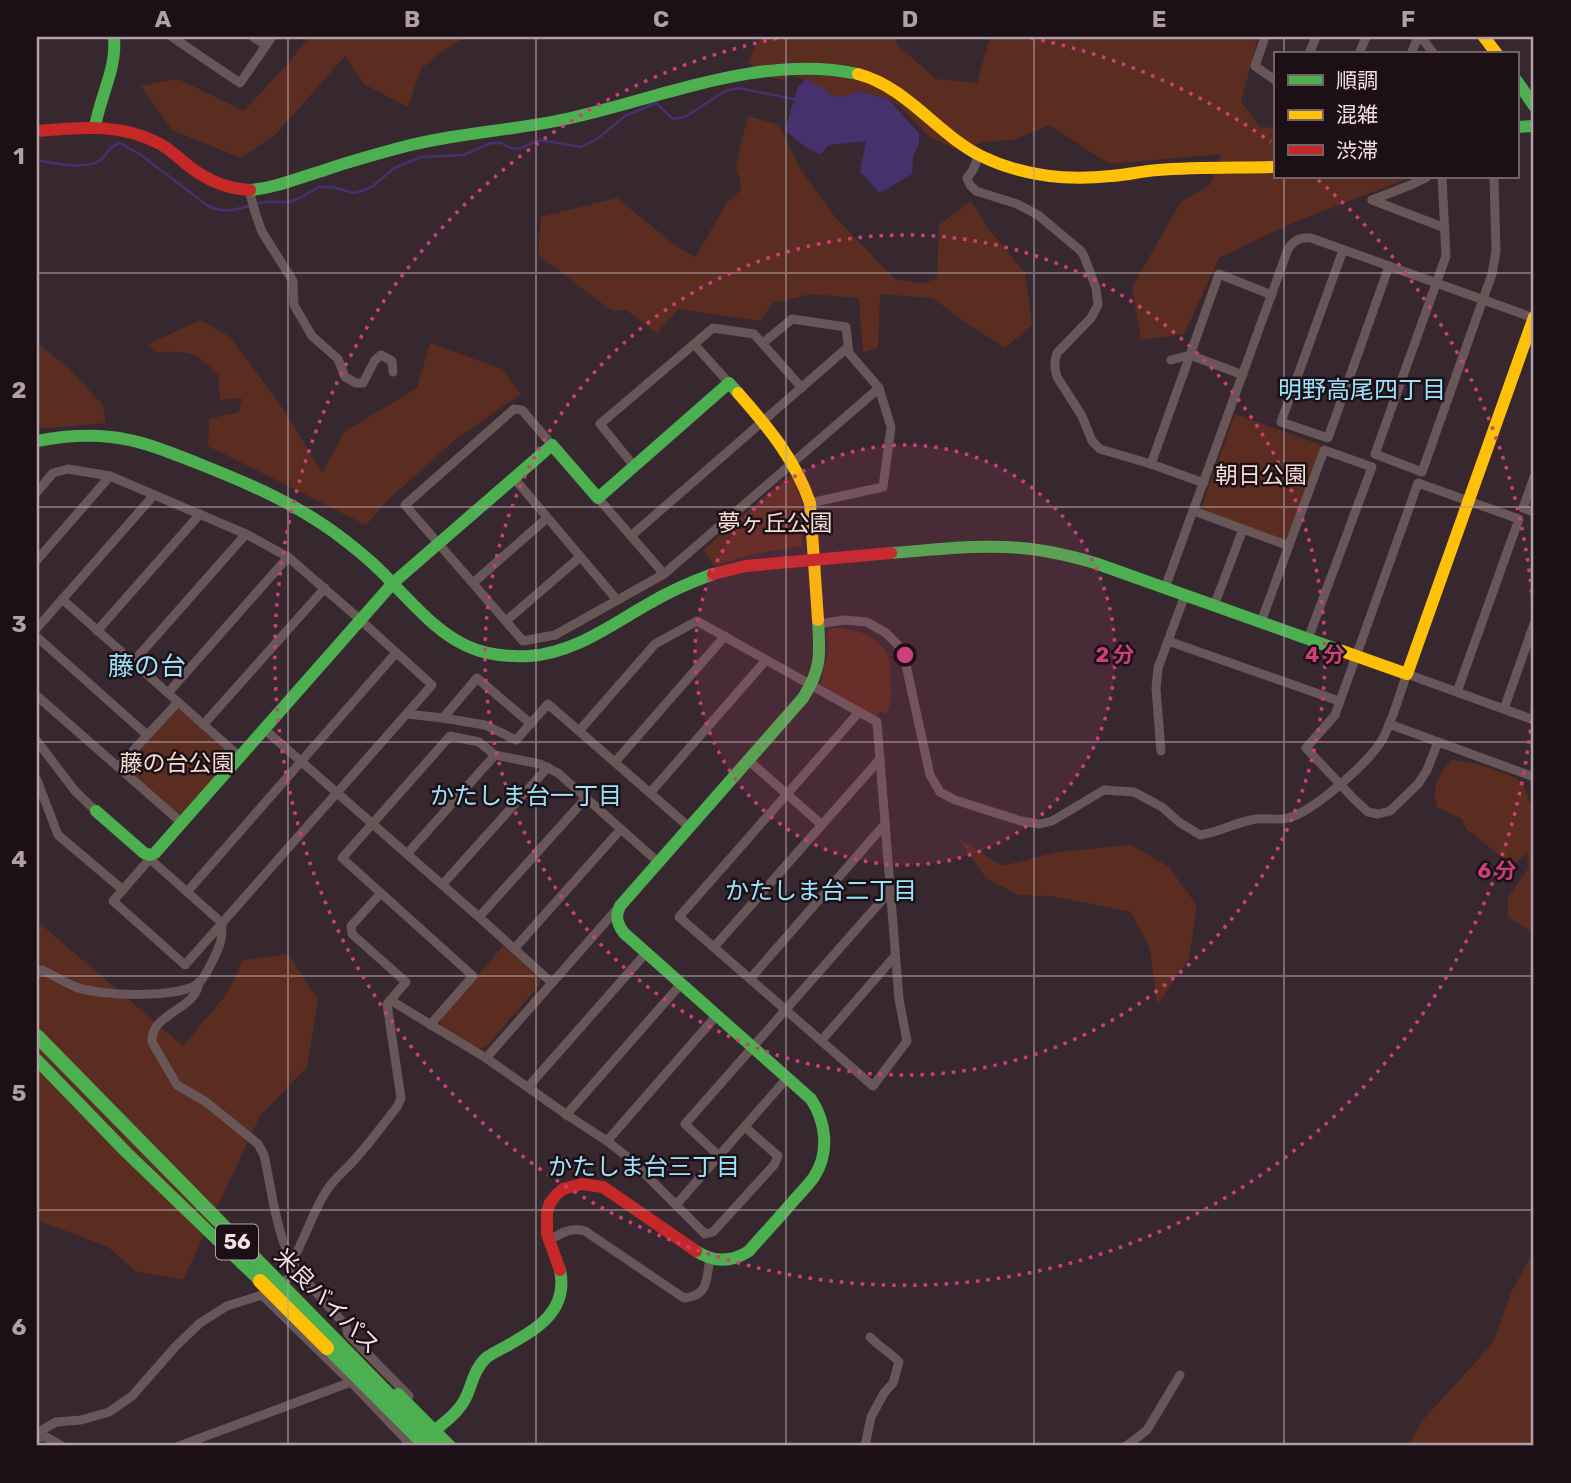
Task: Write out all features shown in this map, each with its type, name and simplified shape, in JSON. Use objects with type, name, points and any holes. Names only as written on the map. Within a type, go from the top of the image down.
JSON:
[{"type":"street","points":[[95,127],[96,115],[114,62],[114,37]]},
{"type":"street","points":[[173,37],[240,83],[269,41],[253,37]]},
{"type":"street","points":[[1265,37],[1255,66],[1274,79]]},
{"type":"street","points":[[1420,37],[1432,52]]},
{"type":"street","points":[[1484,37],[1495,52]]},
{"type":"street","points":[[37,131],[95,127],[113,128],[142,136],[158,142],[208,179],[250,193],[413,145],[566,119],[732,77],[809,69],[857,72],[883,83],[949,136],[979,155],[1014,169],[1056,177],[1088,178],[1148,170],[1274,167]]},
{"type":"street","points":[[1518,82],[1534,106]]},
{"type":"street","points":[[979,155],[967,178],[976,191],[1017,204],[1038,215],[1081,251],[1084,257],[1096,288],[1098,306],[1091,318],[1057,353],[1055,361],[1057,377],[1082,416],[1092,441],[1097,447],[1204,483]]},
{"type":"street","points":[[1425,178],[1372,201],[1445,228]]},
{"type":"street","points":[[1442,178],[1446,257],[1376,454],[1422,472],[1492,274],[1496,251],[1494,178]]},
{"type":"street","points":[[250,193],[262,232],[293,281],[294,305],[312,336],[338,359],[345,377],[356,383],[363,383],[375,360],[381,355],[392,361],[393,372]]},
{"type":"street","points":[[819,624],[844,620],[867,622],[886,633],[900,647],[930,775],[940,792],[955,800],[1021,821],[1040,824],[1052,821],[1104,790],[1134,792],[1162,807],[1200,835],[1260,817],[1288,818],[1315,805],[1340,785],[1382,740],[1534,318],[1309,238],[1296,241],[1288,249],[1166,588]]},
{"type":"street","points":[[1343,250],[1280,422],[1328,438],[1389,266]]},
{"type":"street","points":[[1152,464],[1219,274],[1272,295]]},
{"type":"street","points":[[763,344],[792,319],[845,327],[849,353],[879,388],[891,428],[883,487],[810,503]]},
{"type":"street","points":[[634,466],[600,424],[713,328],[754,334],[802,388]]},
{"type":"street","points":[[486,1058],[803,698],[817,671],[820,658],[815,558],[810,503],[805,484],[784,448],[695,344]]},
{"type":"street","points":[[631,536],[848,347]]},
{"type":"street","points":[[1171,360],[1190,355],[1243,375]]},
{"type":"street","points":[[598,498],[729,383]]},
{"type":"street","points":[[664,574],[522,410],[514,409],[405,505],[523,641],[555,635],[664,574],[879,388]]},
{"type":"street","points":[[37,441],[88,435],[119,438],[153,446],[250,485],[300,509],[339,534],[382,572],[428,620],[452,639],[478,651],[503,656],[532,656],[556,652],[581,643],[674,590],[729,569],[815,558],[1012,547],[1070,556],[1534,720]]},
{"type":"street","points":[[37,492],[53,473],[68,469],[110,476],[246,534],[288,557],[360,620],[432,685],[185,965],[113,901],[181,823],[240,757],[264,729],[360,620],[393,583],[552,445]]},
{"type":"street","points":[[1261,622],[1324,450],[1372,467],[1308,639]]},
{"type":"street","points":[[37,560],[110,476]]},
{"type":"street","points":[[1534,477],[1523,508],[1534,512]]},
{"type":"street","points":[[513,478],[617,600]]},
{"type":"street","points":[[1438,742],[1427,770],[1418,784],[1390,811],[1378,814],[1368,812],[1306,748],[1335,715],[1418,483],[1519,519],[1457,692]]},
{"type":"street","points":[[37,628],[154,495]]},
{"type":"street","points":[[1194,511],[1289,546]]},
{"type":"street","points":[[97,631],[200,514]]},
{"type":"street","points":[[473,583],[547,518]]},
{"type":"street","points":[[1214,606],[1243,529]]},
{"type":"street","points":[[133,662],[246,534]]},
{"type":"street","points":[[168,693],[288,557]]},
{"type":"street","points":[[506,621],[580,557]]},
{"type":"street","points":[[203,725],[325,589]]},
{"type":"street","points":[[1161,751],[1156,689],[1158,668],[1185,595]]},
{"type":"street","points":[[62,599],[240,757]]},
{"type":"street","points":[[579,731],[655,644],[697,621],[877,722],[895,956],[906,1041],[873,1086],[679,916],[859,712]]},
{"type":"street","points":[[1504,709],[1534,624]]},
{"type":"street","points":[[615,762],[725,636]]},
{"type":"street","points":[[37,638],[147,734]]},
{"type":"street","points":[[1168,641],[1339,701]]},
{"type":"street","points":[[187,892],[396,653]]},
{"type":"street","points":[[650,793],[766,660]]},
{"type":"street","points":[[443,718],[477,678],[531,724]]},
{"type":"street","points":[[37,696],[181,823]]},
{"type":"street","points":[[118,767],[178,702]]},
{"type":"street","points":[[407,714],[485,725],[516,740],[548,704],[689,827]]},
{"type":"street","points":[[1389,724],[1534,775]]},
{"type":"street","points":[[264,729],[552,983]]},
{"type":"street","points":[[430,1025],[473,976],[342,858],[450,736],[479,742],[495,755],[540,764],[558,773],[658,862]]},
{"type":"street","points":[[37,741],[75,791],[144,853],[155,854],[187,892],[222,923]]},
{"type":"street","points":[[407,854],[495,755]]},
{"type":"street","points":[[714,947],[880,759]]},
{"type":"street","points":[[748,761],[822,825]]},
{"type":"street","points":[[442,885],[548,767]]},
{"type":"street","points":[[37,780],[58,835],[123,890]]},
{"type":"street","points":[[479,917],[586,798]]},
{"type":"street","points":[[750,979],[885,824]]},
{"type":"street","points":[[514,950],[621,829]]},
{"type":"street","points":[[719,1156],[685,1124],[890,891]]},
{"type":"street","points":[[291,1263],[329,1187],[357,1157],[397,1107],[401,1098],[387,1004],[407,982],[352,933],[351,926],[380,893]]},
{"type":"street","points":[[418,1445],[447,1421],[464,1401],[481,1363],[536,1329],[555,1308],[561,1277],[545,1221],[551,1202],[564,1188],[588,1183],[603,1187],[700,1254],[718,1261],[732,1260],[749,1251],[814,1178],[820,1166],[825,1138],[822,1118],[811,1099],[619,928],[616,918],[620,906]]},
{"type":"street","points":[[222,923],[221,940],[199,982],[199,987],[191,998],[158,1024],[152,1034],[152,1042],[177,1085],[206,1102],[258,1144],[264,1155],[281,1233],[291,1263],[346,1326],[348,1334],[437,1428],[450,1446]]},
{"type":"street","points":[[528,1087],[646,953]]},
{"type":"street","points":[[821,1041],[895,956]]},
{"type":"street","points":[[37,971],[53,975],[76,987],[100,993],[173,992],[199,982]]},
{"type":"street","points":[[566,1115],[681,984]]},
{"type":"street","points":[[390,1000],[486,1058],[630,1158],[705,1234],[713,1232],[774,1165],[778,1156],[745,1127]]},
{"type":"street","points":[[607,1141],[717,1015]]},
{"type":"street","points":[[37,1028],[341,1336],[437,1428],[460,1446]]},
{"type":"street","name":"米良バイパス","points":[[37,1037],[439,1446]]},
{"type":"street","name":"米良バイパス","points":[[37,1045],[418,1445]]},
{"type":"street","points":[[37,1060],[351,1382],[418,1445]]},
{"type":"street","points":[[676,1205],[788,1077]]},
{"type":"street","points":[[550,1240],[568,1231],[585,1231],[684,1298],[703,1290],[710,1259]]},
{"type":"street","points":[[37,1435],[56,1422],[81,1420],[108,1412],[132,1396],[176,1346],[201,1323],[261,1288],[298,1272]]},
{"type":"street","points":[[261,1288],[327,1348],[418,1445]]},
{"type":"street","points":[[865,1446],[871,1417],[884,1393],[893,1383],[899,1362],[870,1337]]},
{"type":"street","points":[[1126,1446],[1147,1430],[1180,1375]]},
{"type":"street","points":[[179,1446],[351,1382]]},
{"type":"street","points":[[37,1435],[62,1446]]},
{"type":"green space","points":[[309,37],[465,37],[421,69],[408,107],[364,84],[345,56],[276,134],[241,158],[172,130],[141,86],[178,79],[244,111]]},
{"type":"green space","points":[[760,37],[896,37],[897,45],[936,79],[977,83],[990,37],[1258,37],[1241,102],[1260,127],[1274,128],[1274,178],[1409,178],[1292,223],[1219,258],[1184,334],[1141,340],[1132,287],[1181,202],[1210,185],[1221,154],[1109,164],[1050,125],[1013,140],[984,142],[958,150],[931,138],[898,105],[888,99],[859,91],[843,97],[830,95],[822,87],[805,79],[790,75],[783,80],[762,76],[748,62]]},
{"type":"green space","points":[[748,116],[779,125],[799,167],[835,217],[895,279],[923,284],[937,278],[939,225],[971,201],[988,228],[1025,273],[1032,325],[1005,348],[933,298],[880,294],[878,348],[863,352],[859,298],[811,294],[773,303],[760,321],[678,309],[657,333],[626,310],[612,311],[538,255],[541,217],[617,198],[676,246],[695,257],[727,203],[742,189],[736,166]]},
{"type":"green space","points":[[200,320],[230,337],[287,414],[322,473],[345,431],[417,388],[430,343],[502,369],[521,394],[456,439],[389,499],[366,525],[208,446],[209,419],[239,412],[242,398],[220,400],[218,375],[197,357],[177,352],[157,352],[149,344]]},
{"type":"green space","points":[[37,343],[67,367],[103,405],[106,423],[37,429]]},
{"type":"green space","name":"朝日公園","points":[[1235,414],[1321,445],[1286,542],[1205,512],[1202,505]]},
{"type":"green space","name":"夢ヶ丘公園","points":[[788,476],[793,477],[802,502],[802,546],[753,554],[714,566],[703,550]]},
{"type":"green space","points":[[832,628],[849,629],[866,635],[880,644],[885,651],[890,665],[891,695],[886,714],[880,710],[876,717],[823,688],[821,681],[828,654],[828,632]]},
{"type":"green space","name":"藤の台公園","points":[[177,707],[230,754],[230,759],[182,814],[177,814],[127,770],[126,763]]},
{"type":"green space","points":[[1452,760],[1469,762],[1523,782],[1529,802],[1534,806],[1534,933],[1508,917],[1508,898],[1529,867],[1527,852],[1516,863],[1506,861],[1466,829],[1462,819],[1438,808],[1435,788],[1442,771]]},
{"type":"green space","points":[[959,839],[1002,866],[1057,852],[1131,845],[1169,867],[1197,906],[1189,958],[1157,1005],[1150,949],[1131,912],[1051,896],[1018,895],[986,878]]},
{"type":"green space","points":[[37,921],[183,1046],[227,994],[243,960],[288,954],[318,1000],[307,1067],[260,1116],[183,1280],[135,1271],[108,1247],[37,1220]]},
{"type":"green space","points":[[503,946],[540,978],[540,984],[486,1047],[479,1048],[441,1026],[440,1020]]},
{"type":"green space","points":[[1534,1250],[1534,1446],[1408,1446],[1422,1421],[1493,1343],[1511,1293]]},
{"type":"shaded area","points":[[805,79],[822,87],[830,95],[843,97],[859,91],[888,99],[919,133],[912,174],[880,193],[860,172],[866,141],[829,145],[820,154],[806,147],[785,130],[798,87]]},
{"type":"waterway","points":[[256,204],[288,202],[319,187],[332,187],[354,193],[362,191],[373,186],[394,168],[421,157],[464,155],[491,143],[502,143],[518,149],[540,140],[581,147],[597,139],[625,116],[656,103],[673,119],[685,117],[725,91],[738,88],[798,100]]},
{"type":"waterway","points":[[37,160],[68,165],[93,164],[120,143],[141,155],[208,206],[224,210],[249,206]]},
{"type":"traffic: fast","points":[[95,127],[111,71],[114,37]]},
{"type":"traffic: fast","points":[[250,190],[277,185],[420,143],[566,119],[711,81],[785,69],[822,69],[858,74]]},
{"type":"traffic: fast","points":[[1518,82],[1534,106]]},
{"type":"traffic: fast","points":[[1518,127],[1534,126]]},
{"type":"traffic: fast","points":[[96,811],[144,853],[155,853],[393,583],[552,445],[598,498],[729,383],[738,393]]},
{"type":"traffic: fast","points":[[37,441],[83,436],[133,441],[176,455],[256,488],[312,517],[347,542],[372,562],[419,611],[446,634],[467,646],[489,653],[529,656],[562,649],[592,636],[673,591],[713,574]]},
{"type":"traffic: fast","points":[[891,553],[1005,547],[1058,554],[1095,563],[1342,651]]},
{"type":"traffic: fast","points":[[696,1251],[722,1260],[736,1258],[749,1251],[814,1177],[824,1147],[823,1127],[811,1099],[624,933],[617,917],[620,906],[803,698],[817,669],[818,620]]},
{"type":"traffic: fast","points":[[37,1036],[439,1446]]},
{"type":"traffic: fast","points":[[37,1060],[126,1152],[260,1281]]},
{"type":"traffic: fast","points":[[429,1435],[461,1406],[478,1368],[486,1358],[528,1334],[547,1318],[559,1297],[560,1270]]},
{"type":"traffic: fast","points":[[327,1348],[425,1446]]},
{"type":"traffic: fast","points":[[398,1394],[450,1446]]},
{"type":"traffic: slow","points":[[1484,37],[1495,52]]},
{"type":"traffic: slow","points":[[858,74],[892,89],[965,147],[997,163],[1028,172],[1077,178],[1173,169],[1274,167]]},
{"type":"traffic: slow","points":[[1342,651],[1407,674],[1534,317]]},
{"type":"traffic: slow","points":[[738,393],[789,458],[810,503],[818,620]]},
{"type":"traffic: slow","points":[[260,1281],[327,1348]]},
{"type":"traffic: jam","points":[[37,131],[100,128],[145,137],[160,144],[211,180],[250,190]]},
{"type":"traffic: jam","points":[[713,574],[746,566],[891,553]]},
{"type":"traffic: jam","points":[[560,1270],[547,1234],[547,1212],[550,1203],[563,1189],[582,1184],[603,1187],[696,1251]]},
{"type":"district","name":"明野高尾四丁目","points":[[1362,390]]},
{"type":"district","name":"藤の台","points":[[147,666]]},
{"type":"district","name":"かたしま台一丁目","points":[[526,796]]},
{"type":"district","name":"かたしま台二丁目","points":[[821,891]]},
{"type":"district","name":"かたしま台三丁目","points":[[644,1167]]}]
